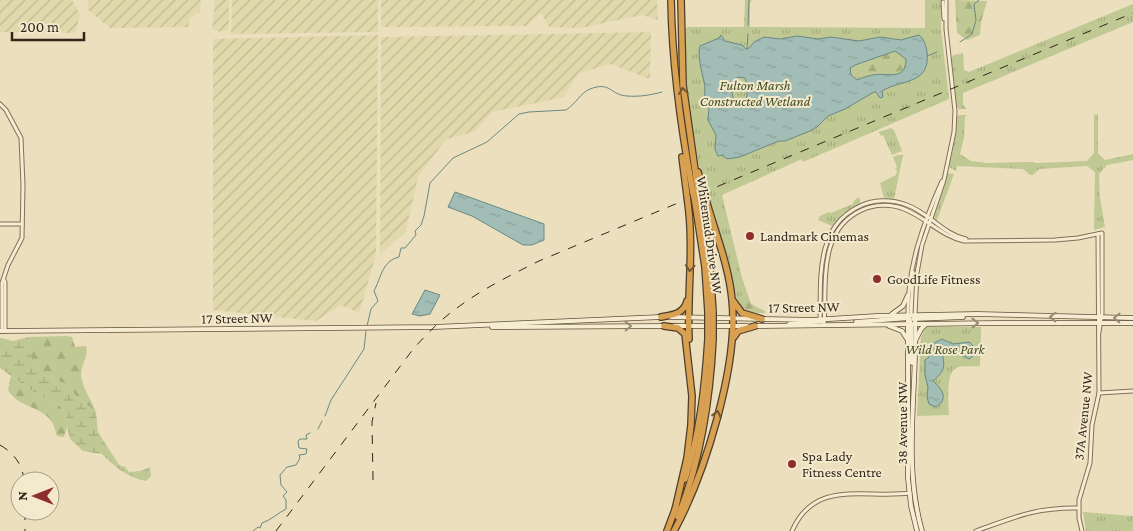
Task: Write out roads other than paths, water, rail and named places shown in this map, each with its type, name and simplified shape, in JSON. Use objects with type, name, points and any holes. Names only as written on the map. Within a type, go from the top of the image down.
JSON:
[{"type":"highway","points":[[671,0],[678,113],[697,200],[728,275],[734,326],[721,401],[709,443],[685,512],[674,531]]},
{"type":"highway","name":"Whitemud Drive NW","points":[[674,531],[699,449],[709,393],[711,312],[710,268],[695,192],[682,74],[681,0]]},
{"type":"highway","points":[[690,376],[689,287],[697,200]]},
{"type":"highway","points":[[661,317],[683,310],[686,306],[689,287]]},
{"type":"highway","points":[[732,299],[742,313],[762,319]]},
{"type":"highway","points":[[664,326],[678,328],[685,334],[692,396],[690,434],[675,510]]},
{"type":"highway","points":[[732,344],[737,331],[755,326]]},
{"type":"highway","name":"Whitemud Drive NW","points":[[667,531],[688,472],[700,416],[710,339]]},
{"type":"main road","points":[[890,316],[901,308],[908,296]]},
{"type":"main road","name":"17 Street NW","points":[[475,326],[661,317],[762,319],[822,322],[839,325],[881,324],[911,319],[957,317],[970,314],[1133,323]]},
{"type":"main road","name":"17 Street NW","points":[[2,331],[475,326],[775,327],[890,316],[911,319],[927,324],[1133,318]]},
{"type":"main road","points":[[839,325],[890,318],[911,319],[913,386]]},
{"type":"main road","name":"38 Avenue NW","points":[[911,319],[915,341],[912,492],[922,531]]},
{"type":"main road","name":"38 Avenue NW","points":[[911,319],[908,344],[912,492],[917,531]]},
{"type":"main road","points":[[881,324],[899,329],[908,344]]},
{"type":"main road","points":[[915,341],[921,329],[927,324]]},
{"type":"street","points":[[911,319],[908,296],[914,259],[947,169],[954,132],[955,114],[944,0]]},
{"type":"street","points":[[0,104],[6,110],[22,138],[23,185],[22,240],[8,264],[4,280],[2,331]]},
{"type":"street","points":[[822,322],[821,275],[823,256],[832,230],[844,217],[860,206],[882,201],[906,205],[928,220]]},
{"type":"street","points":[[911,319],[918,268],[928,220]]},
{"type":"street","name":"37A Avenue NW","points":[[928,220],[952,237],[974,242],[1059,240],[1100,234],[1099,393],[1092,425],[1091,460],[1081,489],[1078,508],[1082,531]]},
{"type":"street","points":[[0,224],[22,224]]},
{"type":"street","points":[[911,319],[914,259]]},
{"type":"street","points":[[1099,393],[1133,391]]},
{"type":"street","points":[[792,531],[795,523],[807,508],[829,496],[912,492]]},
{"type":"street","points":[[976,531],[1035,511],[1054,508],[1078,508]]},
{"type":"water","points":[[721,35],[725,41],[742,45],[746,49],[764,37],[780,39],[797,36],[818,39],[831,37],[859,41],[880,37],[901,40],[919,35],[926,47],[927,63],[920,76],[882,91],[883,97],[880,98],[874,92],[845,109],[828,116],[810,131],[740,157],[727,159],[723,155],[718,156],[715,149],[716,135],[708,120],[709,109],[705,102],[705,86],[699,54],[700,46],[719,38]],"holes":[[[895,51],[906,59],[903,71],[895,74],[867,76],[857,80],[851,75],[850,68],[855,65]],[[738,77],[745,78],[746,83],[746,100],[742,102],[735,101],[732,95],[732,88]]]},
{"type":"water","points":[[455,192],[544,224],[544,240],[532,245],[523,245],[472,216],[448,207]]},
{"type":"water","points":[[425,290],[440,295],[430,314],[420,316],[412,314]]},
{"type":"water","points":[[942,339],[953,344],[969,342],[974,351],[969,359],[954,348],[942,350],[944,367],[933,381],[943,393],[943,400],[936,407],[929,404],[927,397],[928,387],[925,375],[925,360],[929,357],[929,349],[934,348],[934,343]]},
{"type":"waterway","points":[[748,25],[749,0]]},
{"type":"waterway","points":[[960,42],[972,34],[976,20],[974,4],[979,0]]},
{"type":"waterway","points":[[747,49],[748,34]]},
{"type":"waterway","points":[[927,56],[937,52]]},
{"type":"waterway","points":[[367,326],[371,309],[378,301],[374,291],[385,266],[393,259],[399,257],[401,248],[405,248],[416,235],[415,231],[421,225],[424,216],[430,183],[453,158],[487,142],[519,114],[566,110],[583,93],[590,89],[606,87],[621,95],[631,96],[662,92]]},
{"type":"waterway","points":[[325,416],[331,400],[364,349],[366,331]]},
{"type":"waterway","points":[[318,429],[322,421]]},
{"type":"waterway","points":[[253,531],[258,527],[260,528],[262,523],[286,509],[286,500],[283,496],[287,492],[281,485],[280,475],[287,467],[296,465],[300,458],[299,455],[306,454],[307,449],[299,448],[298,441],[300,439],[307,439],[306,435],[310,433]]},
{"type":"railway","points":[[276,531],[414,348],[445,317],[487,288],[539,261],[1133,13]]},
{"type":"railway","points":[[373,480],[372,422],[376,403]]},
{"type":"railway","points":[[0,445],[17,460],[22,471]]},
{"type":"railway","points":[[25,521],[25,531]]},
{"type":"place","name":"Landmark Cinemas","points":[[750,236]]},
{"type":"place","name":"GoodLife Fitness","points":[[877,279]]},
{"type":"place","name":"Spa Lady Fitness Centre","points":[[792,464]]},
{"type":"park label","name":"Fulton Marsh Constructed Wetland","points":[[755,94]]},
{"type":"park label","name":"Wild Rose Park","points":[[945,349]]}]
